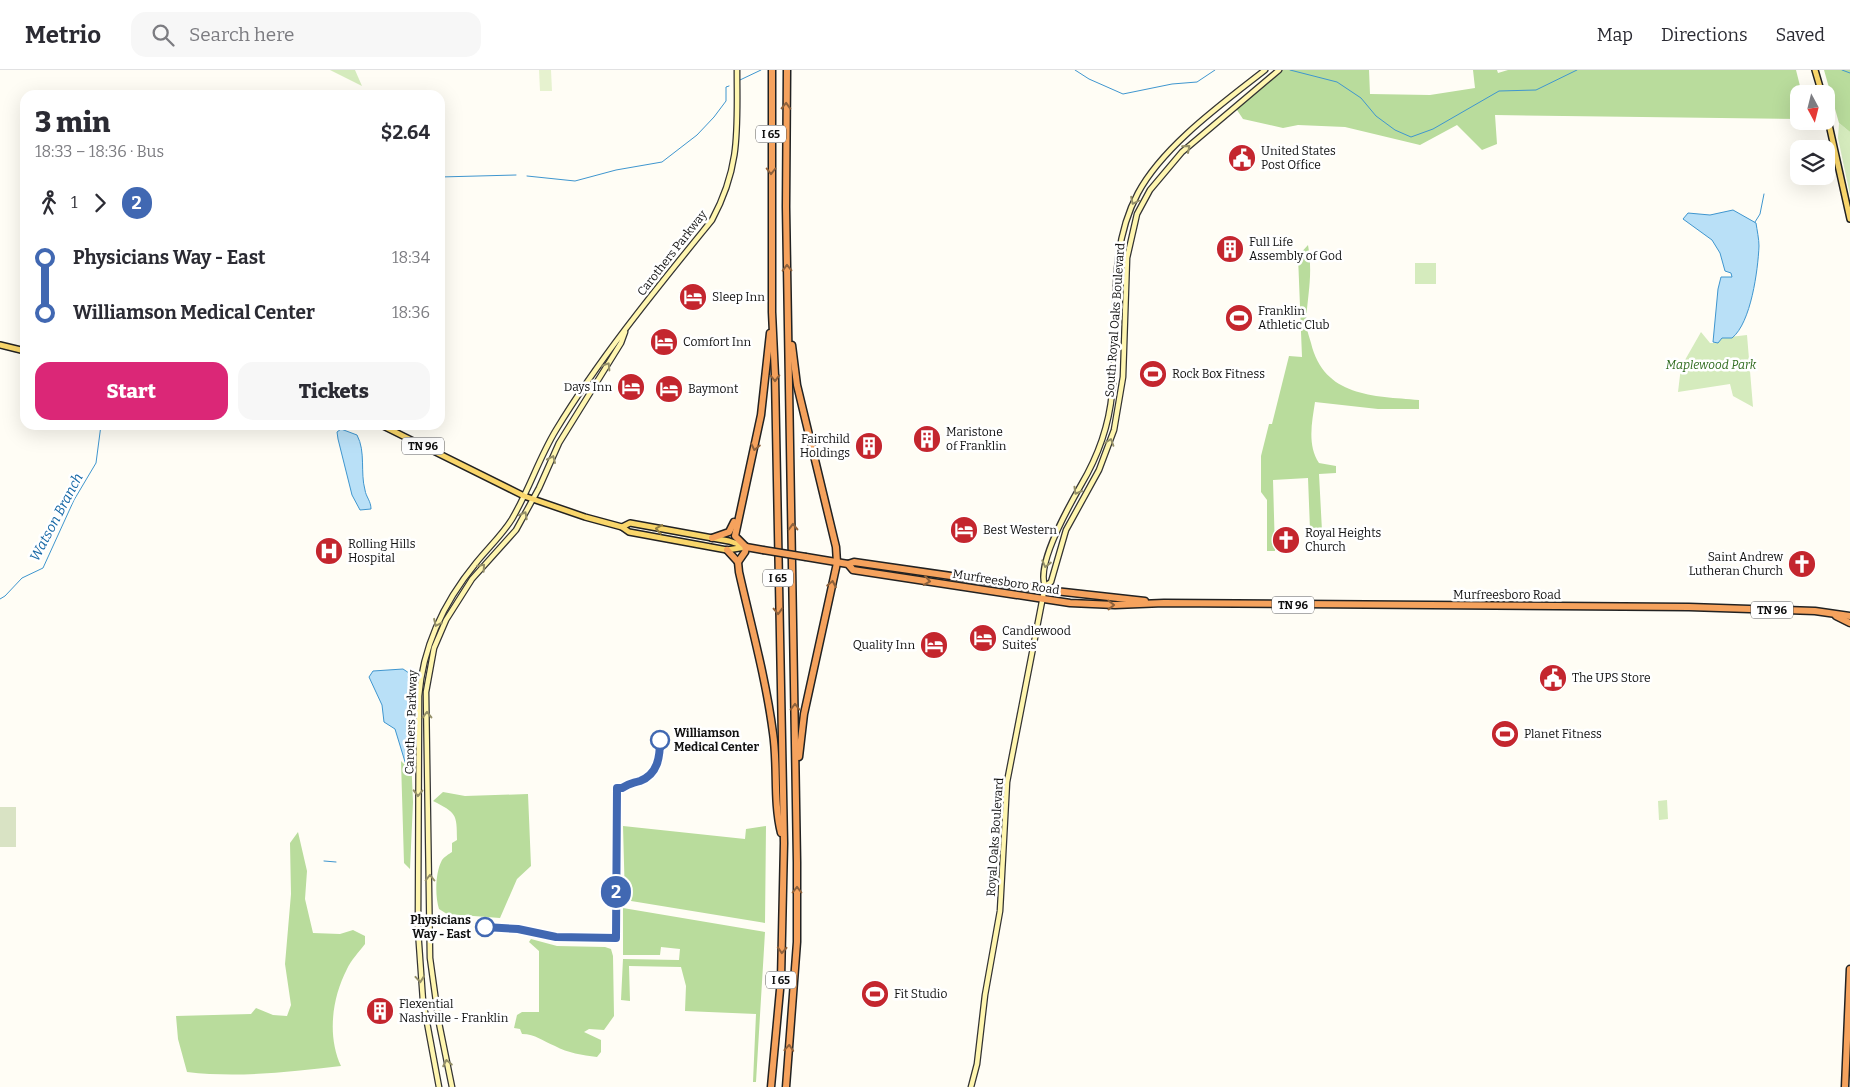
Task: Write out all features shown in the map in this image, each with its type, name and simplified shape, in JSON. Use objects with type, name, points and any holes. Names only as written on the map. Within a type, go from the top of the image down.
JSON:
[{"type":"highway","name":"I 65","points":[[771,1087],[781,979],[784,844],[775,376],[772,312],[772,70]]},
{"type":"highway","name":"I 65","points":[[786,1087],[797,942],[797,825],[785,118],[787,70]]},
{"type":"highway","points":[[738,562],[746,547],[735,536],[761,415],[772,312]]},
{"type":"highway","points":[[788,317],[797,385],[836,547],[836,562],[804,714],[799,752],[797,825]]},
{"type":"highway","points":[[712,538],[729,532],[739,514]]},
{"type":"highway","name":"Murfreesboro Road","points":[[746,547],[848,564],[854,562],[1164,603]]},
{"type":"highway","points":[[727,550],[738,562],[768,701],[776,759],[778,820],[784,844]]},
{"type":"highway","name":"Murfreesboro Road","points":[[848,564],[853,570],[1093,605],[1164,603],[1689,606],[1824,612],[1850,616]]},
{"type":"highway","points":[[1824,612],[1850,611]]},
{"type":"highway","points":[[1824,612],[1850,622]]},
{"type":"highway","points":[[1845,1087],[1850,969]]},
{"type":"main road","name":"Carothers Parkway","points":[[439,1087],[423,1001],[418,930],[419,696],[427,646],[442,612],[476,562],[506,528],[524,496],[555,431],[628,326],[712,220],[723,200],[733,169],[737,143],[737,70]]},
{"type":"main road","name":"South Royal Oaks Boulevard","points":[[1265,70],[1174,145],[1146,179],[1129,211],[1120,240],[1117,258],[1112,395],[1105,427],[1091,466],[1069,506],[1052,544],[1042,580],[1044,588],[1051,582],[1069,524],[1099,470],[1109,447],[1119,407],[1124,360],[1126,258],[1137,214],[1150,190],[1182,152],[1279,70]]},
{"type":"main road","points":[[1830,130],[1850,218]]},
{"type":"main road","name":"Carothers Parkway","points":[[452,1087],[439,1023],[430,958],[426,692],[429,672],[440,634],[455,606],[472,579],[509,539],[533,500],[559,443],[621,343],[628,326]]},
{"type":"main road","points":[[0,345],[20,350]]},
{"type":"main road","points":[[576,400],[583,404]]},
{"type":"main road","name":"Murfreesboro Road","points":[[391,430],[533,500],[622,527],[634,533],[727,550],[746,547]]},
{"type":"main road","points":[[1091,466],[1099,470]]},
{"type":"main road","name":"Murfreesboro Road","points":[[622,527],[630,523],[712,538],[746,547]]},
{"type":"main road","name":"Royal Oaks Boulevard","points":[[971,1087],[977,1064],[985,995],[1000,911],[1008,782],[1044,588]]},
{"type":"green space","points":[[330,70],[355,70],[362,86]]},
{"type":"green space","points":[[539,70],[551,70],[552,91],[540,91]]},
{"type":"green space","points":[[1279,70],[1369,70],[1370,94],[1430,95],[1475,88],[1473,70],[1497,70],[1498,73],[1508,70],[1796,70],[1800,85],[1790,85],[1790,119],[1495,115],[1497,144],[1482,150],[1457,125],[1420,145],[1345,127],[1298,125],[1283,128],[1243,119],[1235,107]]},
{"type":"green space","points":[[1824,70],[1850,70],[1850,132],[1839,123],[1835,109],[1835,85],[1828,85]]},
{"type":"green space","points":[[1839,123],[1850,132],[1850,195],[1838,138]]},
{"type":"green space","points":[[1308,245],[1310,274],[1306,324],[1317,361],[1327,374],[1339,384],[1368,394],[1419,400],[1419,409],[1378,409],[1315,402],[1311,433],[1315,456],[1319,463],[1336,466],[1336,473],[1319,474],[1323,550],[1315,550],[1314,536],[1310,529],[1308,478],[1273,480],[1275,551],[1267,551],[1267,500],[1261,492],[1261,456],[1269,424],[1272,424],[1289,356],[1302,357],[1298,256]]},
{"type":"green space","points":[[1415,263],[1436,263],[1436,284],[1415,284]]},
{"type":"green space","name":"Maplewood Park","points":[[1701,332],[1710,343],[1718,343],[1721,338],[1747,335],[1753,407],[1733,396],[1730,384],[1678,392],[1681,367]]},
{"type":"green space","points":[[411,756],[413,802],[410,869],[404,863],[401,761],[407,767],[410,765]]},
{"type":"green space","points":[[443,792],[465,796],[528,794],[531,866],[517,879],[500,918],[447,914],[439,909],[436,891],[438,871],[442,860],[452,852],[452,843],[457,840],[454,815],[451,811],[433,801]]},
{"type":"green space","points":[[1667,800],[1668,819],[1659,820],[1658,801]]},
{"type":"green space","points":[[0,807],[16,807],[16,847],[0,847]]},
{"type":"green space","points":[[623,826],[745,839],[746,829],[766,826],[765,923],[625,900]]},
{"type":"green space","points":[[298,832],[307,871],[305,899],[313,933],[340,934],[353,930],[365,936],[365,944],[351,962],[342,980],[335,1005],[333,1017],[334,1042],[341,1066],[244,1074],[187,1072],[178,1039],[176,1016],[251,1014],[256,1008],[273,1015],[287,1016],[291,1005],[285,964],[291,894],[290,843]]},
{"type":"green space","points":[[623,908],[765,932],[756,1082],[753,1082],[756,1014],[685,1011],[686,986],[681,967],[629,966],[630,1001],[621,1000],[623,959],[679,960],[680,949],[661,947],[660,955],[623,955]]},
{"type":"green space","points":[[531,939],[557,946],[605,947],[611,949],[613,956],[614,1016],[604,1030],[589,1029],[584,1032],[601,1040],[601,1052],[597,1057],[565,1050],[535,1036],[522,1034],[520,1029],[514,1028],[517,1015],[522,1012],[539,1012],[539,951],[529,942]]},
{"type":"water","points":[[1733,210],[1756,223],[1759,246],[1757,268],[1749,309],[1739,331],[1732,338],[1722,338],[1718,343],[1713,342],[1718,289],[1721,277],[1732,277],[1731,273],[1725,271],[1720,253],[1712,240],[1683,219],[1688,213],[1710,215]]},
{"type":"water","points":[[344,430],[357,435],[361,448],[364,483],[371,509],[360,510],[352,495],[337,432]]},
{"type":"water","points":[[403,669],[409,673],[411,722],[411,748],[406,765],[395,729],[384,722],[382,705],[369,677],[373,671]]},
{"type":"waterway","name":"Watson Branch","points":[[740,80],[761,70]]},
{"type":"waterway","name":"Watson Branch","points":[[1075,70],[1089,79],[1123,94],[1172,84],[1197,82],[1215,70]]},
{"type":"waterway","name":"Watson Branch","points":[[1290,70],[1337,82],[1361,98],[1376,116],[1395,130],[1411,137],[1433,129],[1499,91],[1536,90],[1577,70]]},
{"type":"waterway","name":"Watson Branch","points":[[1842,70],[1850,73]]},
{"type":"waterway","name":"Watson Branch","points":[[527,176],[575,181],[616,170],[662,162],[697,135],[714,117],[726,101],[726,87],[729,86]]},
{"type":"waterway","name":"Watson Branch","points":[[445,177],[516,175]]},
{"type":"waterway","points":[[1755,222],[1760,214],[1764,194]]},
{"type":"waterway","name":"Watson Branch","points":[[0,599],[22,578],[43,568],[74,500],[96,463],[100,430]]},
{"type":"waterway","points":[[324,861],[336,862]]},
{"type":"bus line","name":"2","points":[[485,927],[508,927],[556,937],[616,938],[617,788],[620,789],[626,786],[627,783],[640,781],[655,770],[660,750],[660,740]]},
{"type":"place","name":"United States Post Office","points":[[1242,158]]},
{"type":"place","name":"Full Life Assembly of God","points":[[1230,249]]},
{"type":"place","name":"Sleep Inn","points":[[693,297]]},
{"type":"place","name":"Franklin Athletic Club","points":[[1239,318]]},
{"type":"place","name":"Comfort Inn","points":[[664,342]]},
{"type":"place","name":"Rock Box Fitness","points":[[1153,374]]},
{"type":"place","name":"Days Inn","points":[[631,387]]},
{"type":"place","name":"Baymont","points":[[669,389]]},
{"type":"place","name":"Maristone of Franklin","points":[[927,439]]},
{"type":"place","name":"Fairchild Holdings","points":[[869,446]]},
{"type":"place","name":"Best Western","points":[[964,530]]},
{"type":"place","name":"Royal Heights Church","points":[[1286,540]]},
{"type":"place","name":"Rolling Hills Hospital","points":[[329,551]]},
{"type":"place","name":"Saint Andrew Lutheran Church","points":[[1802,564]]},
{"type":"place","name":"Candlewood Suites","points":[[983,638]]},
{"type":"place","name":"Quality Inn","points":[[934,645]]},
{"type":"place","name":"The UPS Store","points":[[1553,678]]},
{"type":"place","name":"Planet Fitness","points":[[1505,734]]},
{"type":"place","name":"Williamson Medical Center","points":[[660,740]]},
{"type":"place","name":"Physicians Way - East","points":[[485,927]]},
{"type":"place","name":"Fit Studio","points":[[875,994]]},
{"type":"place","name":"Flexential Nashville - Franklin","points":[[380,1011]]}]
